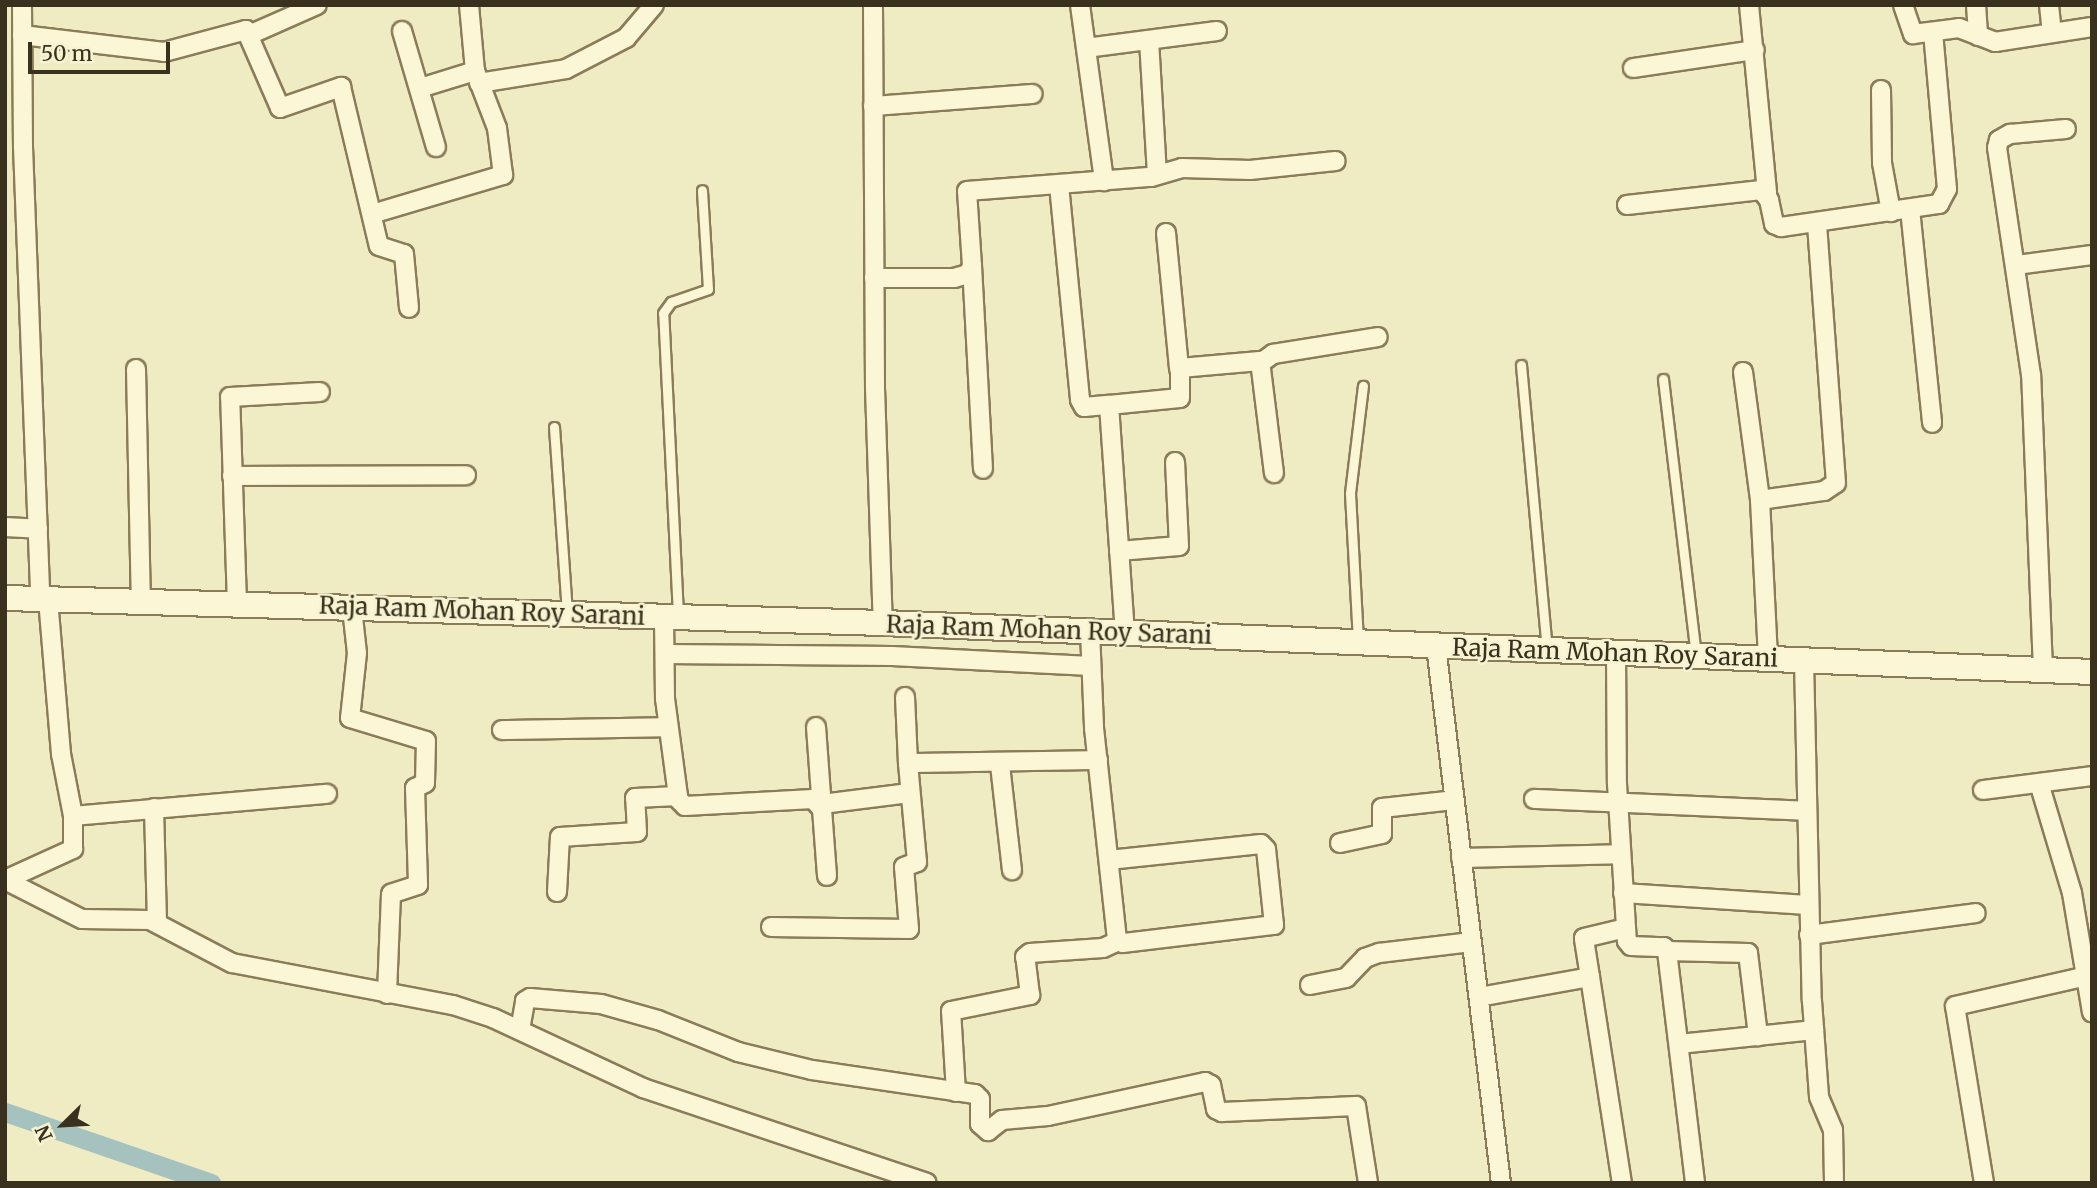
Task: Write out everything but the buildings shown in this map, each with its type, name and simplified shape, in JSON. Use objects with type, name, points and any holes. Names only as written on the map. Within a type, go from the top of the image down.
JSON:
[{"type":"street","points":[[22,5],[38,529],[61,754],[73,816],[73,849],[5,880],[82,919],[157,923],[232,963],[453,1006],[520,1030],[643,1088],[927,1183]]},
{"type":"street","points":[[372,214],[503,175],[497,128],[477,77],[469,5]]},
{"type":"street","points":[[420,88],[477,77],[566,69],[626,38],[654,5]]},
{"type":"street","points":[[873,5],[874,278],[883,623]]},
{"type":"street","points":[[1080,5],[1104,181]]},
{"type":"street","points":[[1749,5],[1767,193],[1774,224],[1817,223],[1939,204],[1947,190],[1933,33]]},
{"type":"street","points":[[1903,5],[1913,34],[1959,28],[1995,42],[2092,27]]},
{"type":"street","points":[[1976,5],[1978,36]]},
{"type":"street","points":[[2049,5],[2052,33]]},
{"type":"street","points":[[249,35],[308,7]]},
{"type":"street","points":[[22,35],[164,52],[244,30],[249,35],[280,108],[338,87],[343,90],[381,249],[401,250],[404,254],[409,308]]},
{"type":"street","points":[[402,31],[436,147]]},
{"type":"street","points":[[1086,48],[1217,31]]},
{"type":"street","points":[[1149,40],[1157,175]]},
{"type":"street","points":[[1633,68],[1755,50]]},
{"type":"street","points":[[1881,90],[1881,156],[1891,212]]},
{"type":"street","points":[[873,106],[1033,94]]},
{"type":"street","points":[[2043,670],[2034,415],[2017,265],[1997,148],[1999,140],[2010,134],[2066,129]]},
{"type":"street","points":[[984,469],[967,191],[1104,181],[1157,175],[1182,168],[1250,170],[1336,161]]},
{"type":"street","points":[[1059,185],[1080,400],[1084,407],[1180,398],[1166,233]]},
{"type":"street","points":[[1627,205],[1767,193]]},
{"type":"street","points":[[1910,209],[1933,423]]},
{"type":"street","points":[[1760,500],[1824,491],[1836,483],[1817,223]]},
{"type":"street","points":[[2017,265],[2092,255]]},
{"type":"street","points":[[874,278],[963,277],[972,266]]},
{"type":"street","points":[[1179,369],[1262,362],[1273,354],[1378,337]]},
{"type":"street","points":[[1262,362],[1275,473]]},
{"type":"street","points":[[136,369],[141,601]]},
{"type":"street","points":[[1743,372],[1760,500],[1769,659]]},
{"type":"street","points":[[237,604],[230,397],[320,392]]},
{"type":"street","points":[[1110,405],[1125,633]]},
{"type":"street","points":[[1119,551],[1179,546],[1175,462]]},
{"type":"street","points":[[232,476],[466,475]]},
{"type":"street","points":[[5,527],[38,529]]},
{"type":"street","name":"Raja Ram Mohan Roy Sarani","points":[[5,598],[883,623],[2092,673]]},
{"type":"street","points":[[352,608],[357,653],[351,718],[426,741],[425,783],[415,788],[418,885],[391,894],[387,994]]},
{"type":"street","points":[[671,617],[665,654],[668,727],[677,798],[685,806],[807,797],[822,806],[909,793]]},
{"type":"street","points":[[1090,631],[1098,760],[1119,941]]},
{"type":"street","points":[[1436,646],[1501,1183]]},
{"type":"street","points":[[1616,653],[1618,802],[1626,928],[1629,944],[1664,947],[1667,951],[1695,1183]]},
{"type":"street","points":[[665,654],[892,656],[1091,666]]},
{"type":"street","points":[[1804,661],[1808,905],[1814,1030],[1818,1097],[1833,1130],[1834,1183]]},
{"type":"street","points":[[771,928],[909,929],[904,867],[917,862],[909,793],[905,697]]},
{"type":"street","points":[[502,730],[668,727]]},
{"type":"street","points":[[816,727],[827,876]]},
{"type":"street","points":[[908,763],[956,760],[1000,765],[1098,760]]},
{"type":"street","points":[[1000,765],[1012,870]]},
{"type":"street","points":[[1983,790],[2092,776]]},
{"type":"street","points":[[2039,783],[2072,893],[2092,1012]]},
{"type":"street","points":[[73,816],[327,794]]},
{"type":"street","points":[[557,891],[560,837],[637,832],[635,798],[677,798]]},
{"type":"street","points":[[1534,799],[1807,811]]},
{"type":"street","points":[[1340,843],[1382,834],[1382,808],[1454,800]]},
{"type":"street","points":[[154,808],[157,923]]},
{"type":"street","points":[[956,1092],[951,1012],[1030,995],[1025,957],[1030,953],[1102,948],[1119,941],[1273,926],[1266,849],[1261,844],[1109,860]]},
{"type":"street","points":[[1461,858],[1620,854]]},
{"type":"street","points":[[1623,893],[1808,905]]},
{"type":"street","points":[[1809,935],[1976,913]]},
{"type":"street","points":[[1622,1183],[1584,938],[1626,928]]},
{"type":"street","points":[[1310,985],[1346,978],[1364,958],[1379,953],[1472,942]]},
{"type":"street","points":[[1667,951],[1748,953],[1758,1036]]},
{"type":"street","points":[[1984,1183],[1955,1006],[2088,976]]},
{"type":"street","points":[[1479,997],[1590,977]]},
{"type":"street","points":[[520,1030],[527,999],[558,998],[658,1020],[738,1052],[812,1070],[979,1097],[980,1124],[988,1131],[1002,1120],[1048,1116],[1205,1082],[1211,1085],[1216,1109],[1222,1112],[1356,1106],[1368,1183]]},
{"type":"street","points":[[1679,1044],[1814,1030]]},
{"type":"lane","points":[[671,617],[663,313],[671,302],[708,289],[702,190]]},
{"type":"lane","points":[[1521,365],[1547,650]]},
{"type":"lane","points":[[1663,379],[1696,656]]},
{"type":"lane","points":[[1358,642],[1350,493],[1363,386]]},
{"type":"lane","points":[[554,427],[568,614]]},
{"type":"waterway","points":[[5,1112],[211,1183]]}]
